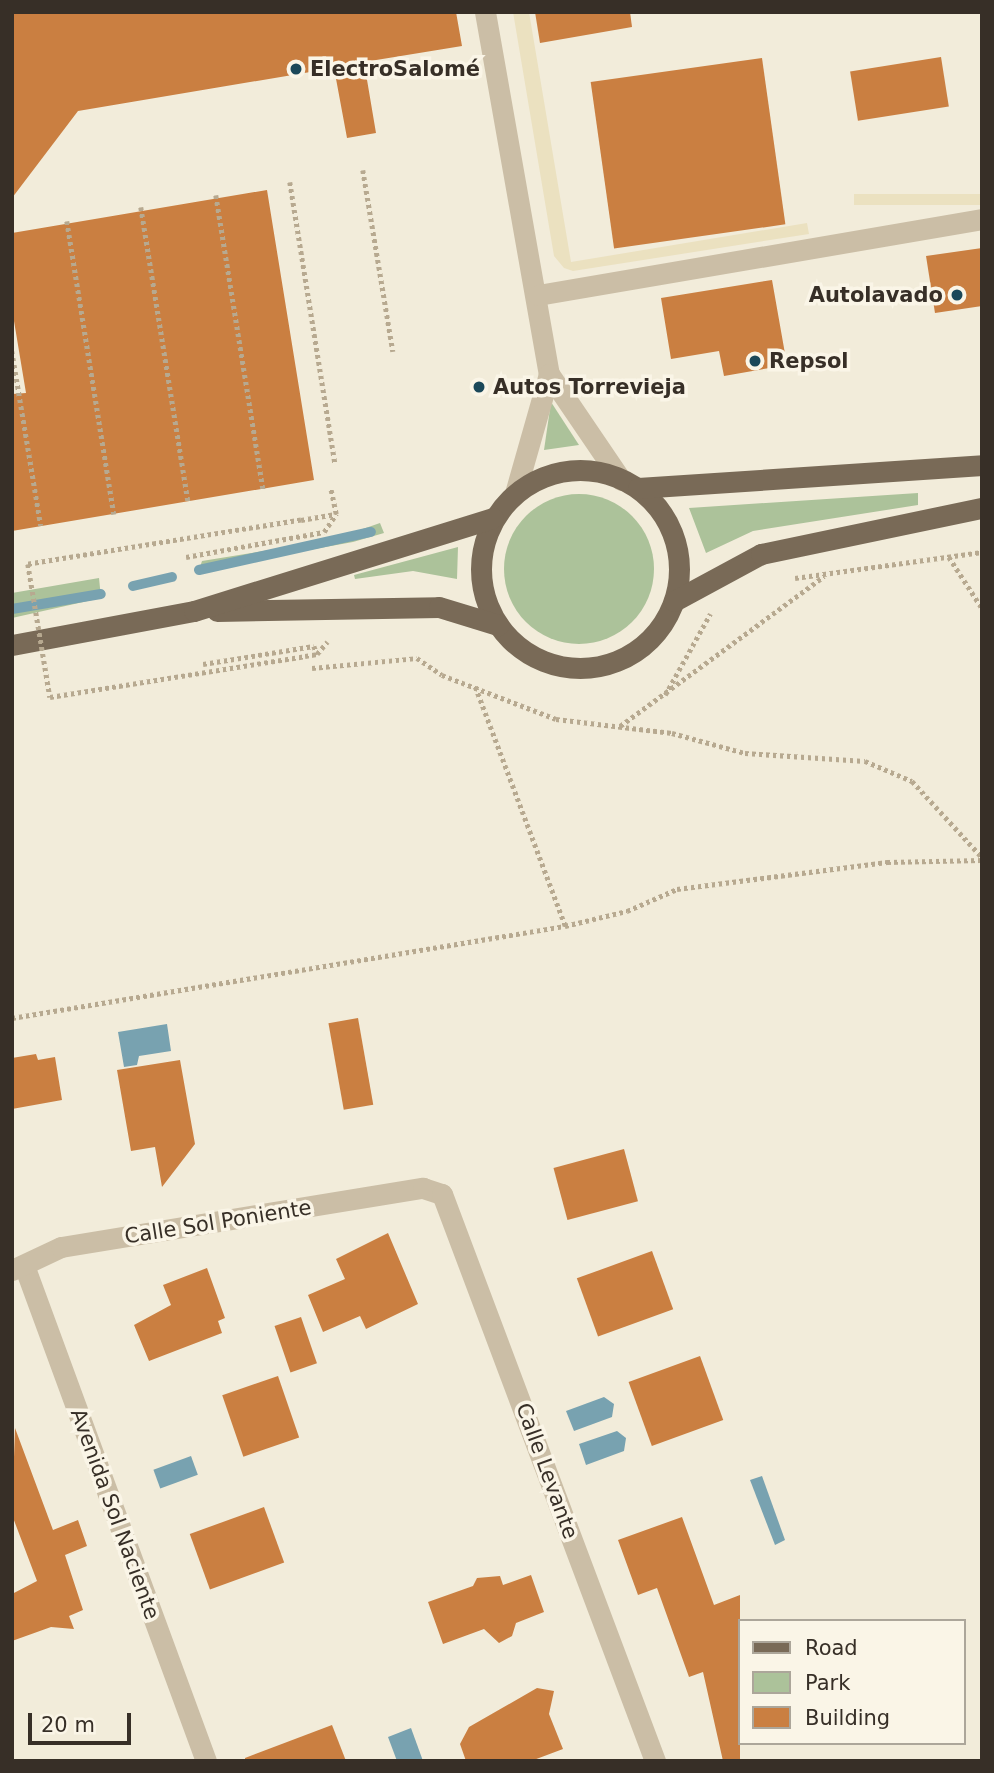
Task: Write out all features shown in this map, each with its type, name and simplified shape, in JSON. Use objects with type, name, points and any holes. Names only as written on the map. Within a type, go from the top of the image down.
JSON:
[{"type":"main road","points":[[630,484],[657,506],[678,551],[674,601],[652,636],[609,664],[578,668],[547,663],[519,648],[498,625],[482,591],[481,553],[494,518],[515,493],[543,476],[576,469],[630,484],[982,465]]},
{"type":"main road","points":[[674,601],[761,554],[982,508]]},
{"type":"main road","points":[[12,645],[194,611],[494,518]]},
{"type":"main road","points":[[194,611],[439,607],[498,625]]},
{"type":"street","points":[[485,12],[538,295],[550,374],[515,493]]},
{"type":"street","points":[[538,295],[982,219]]},
{"type":"street","points":[[550,374],[630,484]]},
{"type":"street","name":"Calle Sol Poniente","points":[[19,1269],[38,1254],[61,1247],[430,1188]]},
{"type":"street","name":"Calle Levante","points":[[430,1188],[446,1200],[459,1233],[655,1761]]},
{"type":"street","name":"Avenida Sol Naciente","points":[[19,1269],[206,1761]]},
{"type":"path","points":[[363,170],[393,352]]},
{"type":"path","points":[[290,182],[335,463]]},
{"type":"path","points":[[216,195],[263,489]]},
{"type":"path","points":[[141,208],[188,501]]},
{"type":"path","points":[[66,220],[114,514]]},
{"type":"path","points":[[12,351],[41,526]]},
{"type":"path","points":[[186,557],[324,532],[336,514],[331,490]]},
{"type":"path","points":[[327,642],[317,654],[50,697],[28,564],[336,514]]},
{"type":"path","points":[[791,579],[982,552]]},
{"type":"path","points":[[949,556],[982,608]]},
{"type":"path","points":[[619,727],[828,573]]},
{"type":"path","points":[[665,695],[716,605]]},
{"type":"path","points":[[203,664],[314,646],[317,654]]},
{"type":"path","points":[[312,668],[417,658],[475,686],[556,719],[619,727],[745,753],[865,761],[912,781],[982,858]]},
{"type":"path","points":[[475,686],[565,926]]},
{"type":"path","points":[[12,1018],[565,926],[627,911],[677,889],[887,862],[982,858]]},
{"type":"green space","points":[[551,402],[579,445],[544,450]]},
{"type":"green space","points":[[918,493],[918,505],[753,531],[706,553],[689,508]]},
{"type":"green space","points":[[579,494],[608,500],[632,516],[648,540],[654,569],[648,598],[632,622],[608,638],[579,644],[550,638],[526,622],[510,598],[504,569],[510,540],[526,516],[550,500]]},
{"type":"green space","points":[[380,523],[384,533],[353,542],[199,570],[202,561],[331,540]]},
{"type":"green space","points":[[458,547],[457,579],[413,571],[355,579],[354,575]]},
{"type":"green space","points":[[99,578],[101,598],[12,618],[12,593]]},
{"type":"shaded area","points":[[513,12],[529,12],[571,262],[807,223],[809,234],[573,271],[564,268],[554,256]]},
{"type":"shaded area","points":[[854,194],[982,194],[982,205],[854,205]]},
{"type":"water","points":[[167,1024],[171,1051],[139,1056],[137,1065],[124,1067],[118,1032]]},
{"type":"water","points":[[604,1397],[614,1404],[612,1417],[574,1431],[566,1411]]},
{"type":"water","points":[[617,1431],[626,1438],[624,1451],[586,1465],[579,1444]]},
{"type":"water","points":[[191,1456],[198,1475],[160,1488],[153,1470]]},
{"type":"water","points":[[762,1476],[785,1540],[775,1545],[750,1480]]},
{"type":"water","points":[[411,1728],[423,1761],[397,1761],[388,1737]]},
{"type":"building","points":[[12,12],[456,12],[462,46],[364,62],[376,133],[347,138],[334,68],[78,111],[12,198]]},
{"type":"building","points":[[535,12],[630,12],[632,27],[540,43]]},
{"type":"building","points":[[941,57],[949,106],[858,121],[850,71]]},
{"type":"building","points":[[762,58],[785,224],[614,248],[591,82]]},
{"type":"building","points":[[267,190],[314,480],[12,531],[12,394],[26,393],[12,309],[12,233]]},
{"type":"building","points":[[982,248],[982,306],[935,313],[926,256]]},
{"type":"building","points":[[772,280],[787,365],[724,376],[719,351],[671,359],[661,298]]},
{"type":"building","points":[[358,1018],[373,1105],[344,1110],[328,1023]]},
{"type":"building","points":[[36,1054],[38,1060],[55,1057],[62,1100],[12,1109],[12,1058]]},
{"type":"building","points":[[180,1060],[195,1144],[162,1187],[155,1147],[131,1151],[117,1070]]},
{"type":"building","points":[[624,1149],[638,1201],[567,1220],[553,1168]]},
{"type":"building","points":[[388,1233],[418,1304],[366,1329],[360,1316],[323,1332],[308,1295],[345,1279],[336,1259]]},
{"type":"building","points":[[652,1251],[673,1309],[598,1337],[577,1278]]},
{"type":"building","points":[[207,1268],[225,1318],[218,1321],[222,1333],[149,1361],[134,1325],[171,1305],[163,1285]]},
{"type":"building","points":[[301,1317],[317,1363],[290,1372],[275,1326]]},
{"type":"building","points":[[700,1356],[723,1420],[652,1446],[629,1382]]},
{"type":"building","points":[[278,1376],[299,1437],[243,1457],[222,1395]]},
{"type":"building","points":[[15,1428],[53,1530],[78,1520],[87,1546],[65,1555],[83,1610],[69,1616],[74,1629],[51,1627],[12,1641],[12,1594],[37,1581],[12,1515]]},
{"type":"building","points":[[264,1507],[284,1562],[210,1589],[190,1534]]},
{"type":"building","points":[[682,1517],[714,1605],[740,1595],[740,1761],[723,1761],[703,1672],[689,1677],[657,1588],[638,1595],[618,1540]]},
{"type":"building","points":[[531,1575],[544,1612],[516,1623],[512,1636],[499,1643],[484,1629],[443,1644],[428,1602],[473,1586],[477,1578],[500,1576],[503,1585]]},
{"type":"building","points":[[537,1688],[554,1691],[549,1714],[563,1749],[531,1761],[466,1761],[460,1744],[469,1727]]},
{"type":"building","points":[[332,1725],[346,1761],[245,1761],[245,1758]]},
{"type":"waterway","points":[[199,570],[371,532]]},
{"type":"waterway","points":[[133,586],[172,577]]},
{"type":"waterway","points":[[12,609],[101,594]]},
{"type":"place","name":"ElectroSalomé","points":[[296,69]]},
{"type":"place","name":"Autolavado","points":[[957,295]]},
{"type":"place","name":"Repsol","points":[[755,361]]},
{"type":"place","name":"Autos Torrevieja","points":[[479,387]]}]
